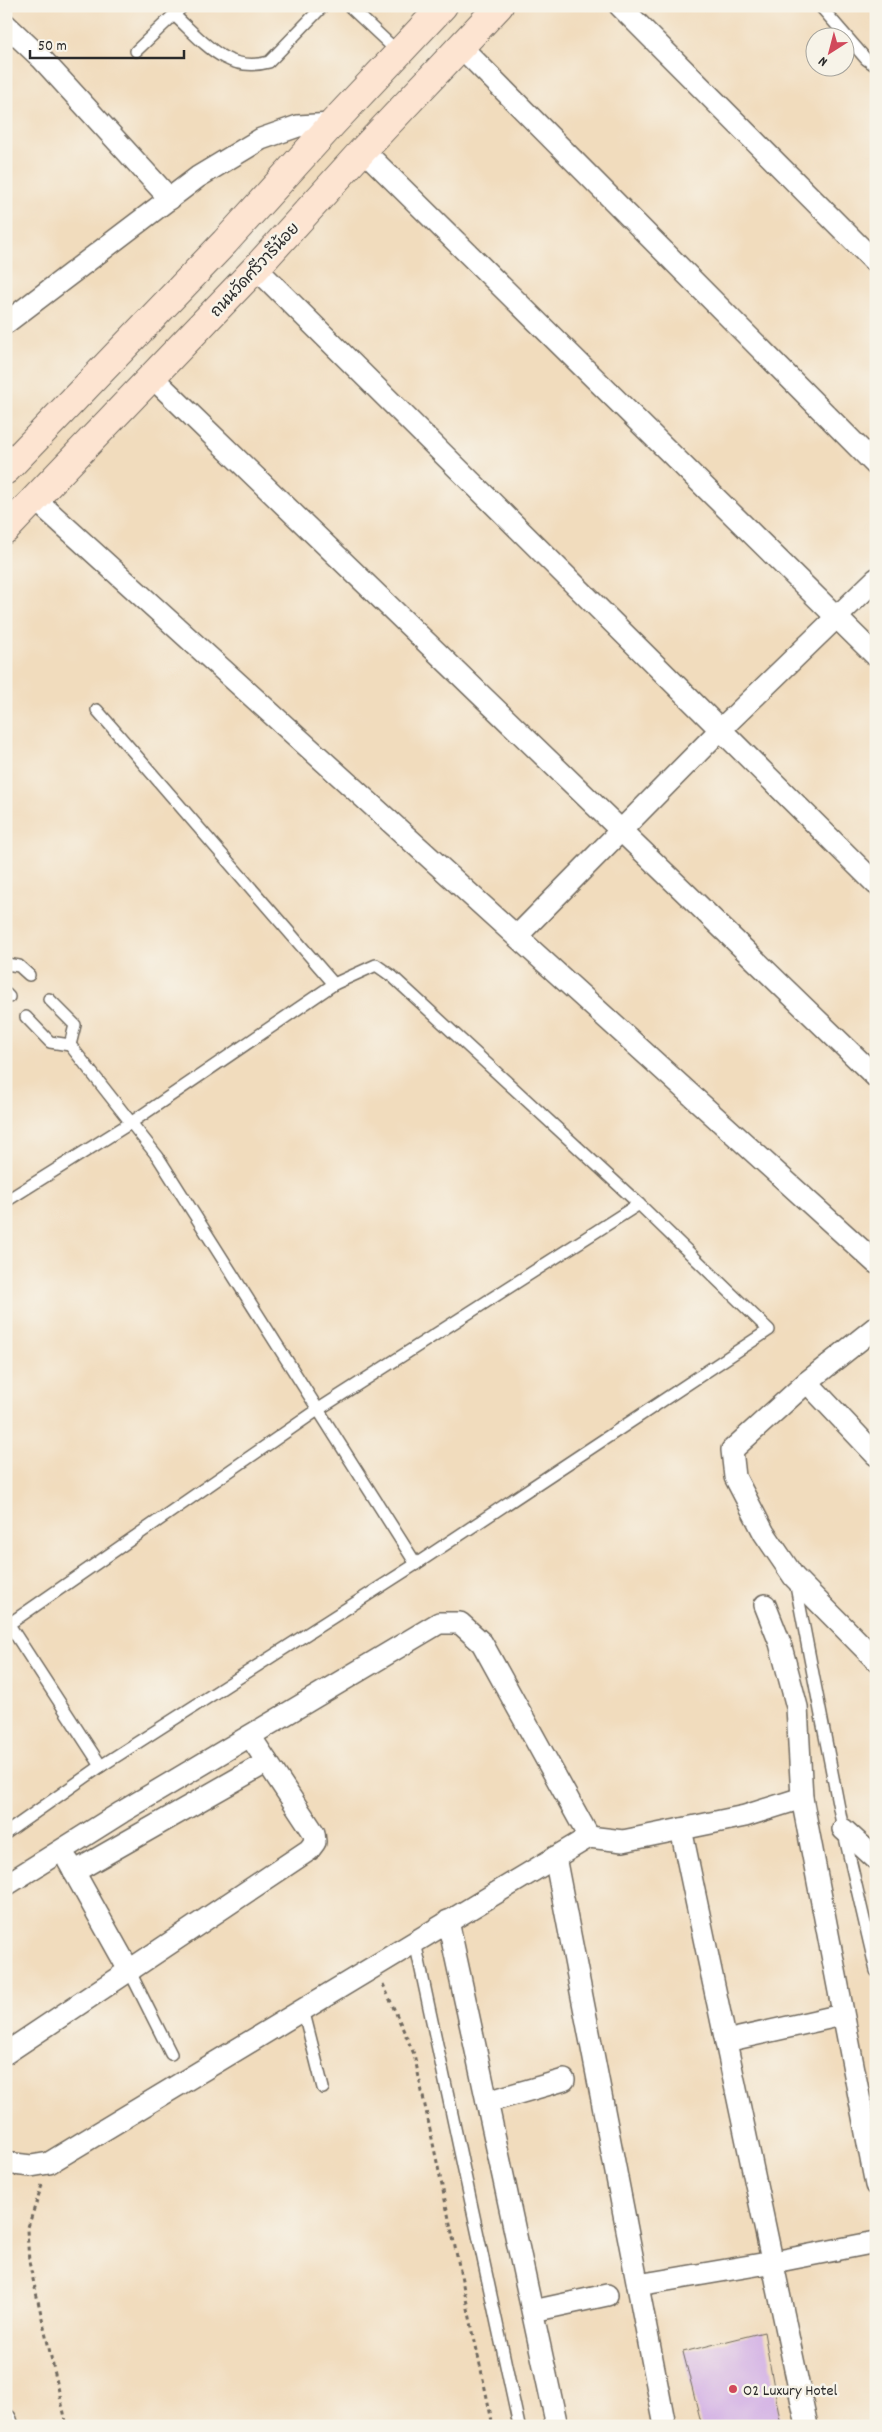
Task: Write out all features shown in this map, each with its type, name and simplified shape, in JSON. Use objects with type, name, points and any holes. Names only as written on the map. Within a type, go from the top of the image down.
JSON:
[{"type":"main road","name":"ถนนวัดศรีวารีน้อย","points":[[6,529],[256,268],[362,150],[499,6]]},
{"type":"main road","points":[[6,470],[226,242],[440,7]]},
{"type":"street","points":[[620,6],[876,263]]},
{"type":"street","points":[[6,25],[47,65],[170,199]]},
{"type":"street","points":[[460,47],[876,465]]},
{"type":"street","points":[[6,323],[198,177],[261,139],[298,126],[332,124]]},
{"type":"street","points":[[362,150],[876,656]]},
{"type":"street","points":[[256,268],[876,884]]},
{"type":"street","points":[[152,377],[876,1077]]},
{"type":"street","points":[[35,499],[876,1263]]},
{"type":"street","points":[[517,936],[720,730],[876,579]]},
{"type":"street","points":[[876,1327],[807,1382],[732,1450],[735,1477],[764,1533],[794,1577],[876,1660]]},
{"type":"street","points":[[807,1382],[876,1455]]},
{"type":"street","points":[[765,1605],[780,1643],[797,1707],[802,1798],[876,2185]]},
{"type":"street","points":[[6,1886],[250,1736],[440,1623],[460,1623],[482,1643],[589,1837]]},
{"type":"street","points":[[6,2053],[130,1972],[309,1850],[315,1842],[314,1833],[250,1736]]},
{"type":"street","points":[[74,1872],[267,1762]]},
{"type":"street","points":[[6,2163],[31,2166],[50,2163],[589,1837],[623,1841],[745,1816],[802,1798]]},
{"type":"street","points":[[681,1829],[774,2262],[807,2426]]},
{"type":"street","points":[[843,1829],[876,1859]]},
{"type":"street","points":[[62,1850],[130,1972]]},
{"type":"street","points":[[556,1857],[665,2426]]},
{"type":"street","points":[[448,1922],[557,2426]]},
{"type":"street","points":[[726,2041],[842,2015]]},
{"type":"street","points":[[488,2102],[564,2080]]},
{"type":"street","points":[[638,2285],[774,2262],[876,2242]]},
{"type":"street","points":[[533,2311],[607,2295]]},
{"type":"street","points":[[6,2420],[8,2426]]},
{"type":"lane","points":[[136,51],[183,6]]},
{"type":"lane","points":[[174,15],[225,60],[258,65],[269,62],[323,6]]},
{"type":"lane","points":[[349,6],[399,52]]},
{"type":"lane","points":[[820,6],[866,59],[876,66]]},
{"type":"lane","points":[[97,710],[334,984]]},
{"type":"lane","points":[[6,964],[19,966],[29,976]]},
{"type":"lane","points":[[6,1200],[132,1122],[334,984],[376,965],[393,977],[639,1204],[769,1330],[416,1564],[101,1766],[6,1833]]},
{"type":"lane","points":[[49,999],[75,1025],[70,1045]]},
{"type":"lane","points":[[26,1018],[50,1042],[70,1045],[158,1157],[416,1564]]},
{"type":"lane","points":[[101,1766],[8,1622],[319,1409],[639,1204]]},
{"type":"lane","points":[[794,1577],[843,1829],[876,1971]]},
{"type":"lane","points":[[414,1942],[519,2426]]},
{"type":"lane","points":[[130,1972],[172,2054]]},
{"type":"lane","points":[[303,2009],[323,2088]]},
{"type":"path","points":[[374,1966],[414,2054],[493,2426]]},
{"type":"path","points":[[50,2163],[27,2230],[29,2262],[67,2426]]},
{"type":"building","name":"O2 Luxury Hotel","points":[[764,2332],[781,2426],[702,2426],[683,2352]]},
{"type":"place","name":"O2 Luxury Hotel","points":[[733,2389]]}]
